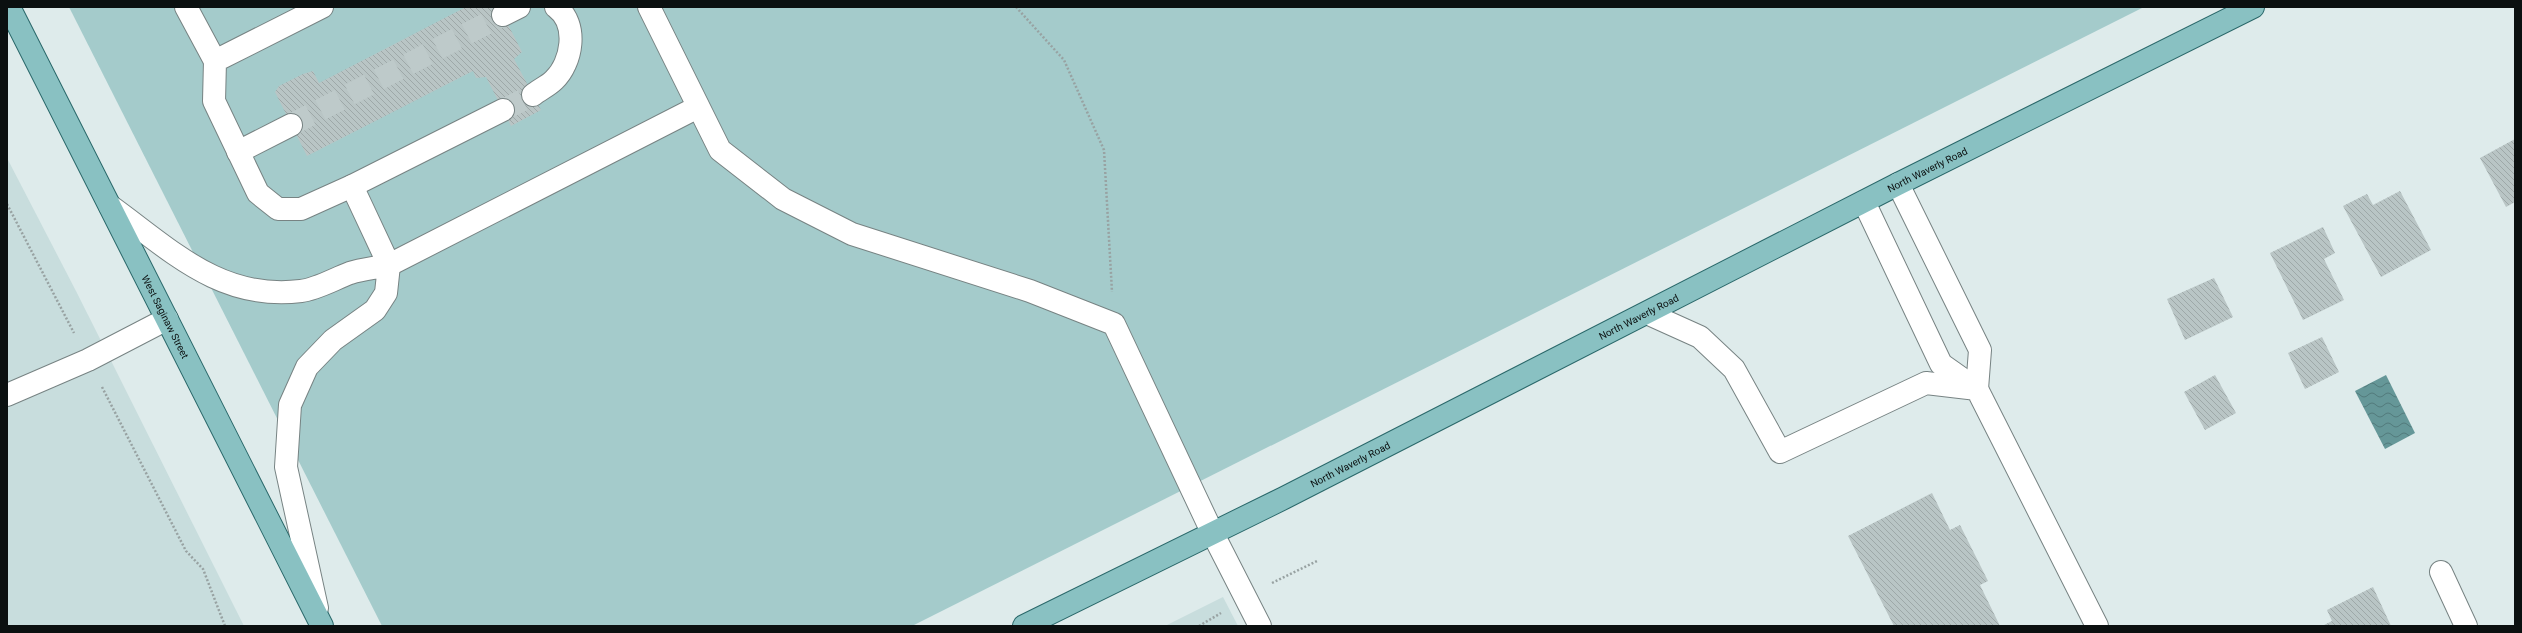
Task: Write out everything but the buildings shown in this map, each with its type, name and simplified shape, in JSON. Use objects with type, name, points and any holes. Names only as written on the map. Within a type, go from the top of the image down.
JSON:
[{"type":"main road","name":"West Saginaw Street","points":[[9,7],[167,319],[319,625]]},
{"type":"main road","name":"North Waverly Road","points":[[1024,626],[1648,314],[1898,184],[2253,7]]},
{"type":"lane","points":[[186,7],[215,61],[214,102],[258,193],[278,209],[301,209],[352,186],[503,110]]},
{"type":"lane","points":[[215,61],[322,7]]},
{"type":"lane","points":[[533,95],[553,81],[566,64],[571,46],[569,25],[556,7]]},
{"type":"lane","points":[[649,7],[720,150],[783,198],[852,234],[1030,291],[1114,324],[1212,532],[1260,626]]},
{"type":"lane","points":[[110,206],[215,280],[239,288],[270,293],[303,291],[352,273],[389,265],[698,107]]},
{"type":"lane","points":[[238,152],[291,124]]},
{"type":"lane","points":[[1898,184],[1980,350],[1977,389]]},
{"type":"lane","points":[[319,625],[286,467],[290,406],[307,367],[333,340],[374,310],[386,293],[389,265],[352,186]]},
{"type":"lane","points":[[1864,202],[1941,364],[1977,389],[2097,626]]},
{"type":"lane","points":[[1648,314],[1700,337],[1734,369],[1780,452],[1926,383],[1977,389]]},
{"type":"lane","points":[[7,395],[88,360],[167,319]]},
{"type":"lane","points":[[2441,572],[2466,626]]},
{"type":"path","points":[[1016,7],[1064,60],[1104,150],[1114,324]]},
{"type":"path","points":[[7,204],[186,551],[203,569],[224,626]]},
{"type":"shaded area","points":[[69,7],[2144,7],[912,626],[382,626]]},
{"type":"shaded area","points":[[7,158],[77,293],[244,626],[7,626]]},
{"type":"shaded area","points":[[1223,597],[1238,626],[1165,626]]},
{"type":"water","points":[[2386,375],[2415,433],[2385,449],[2355,391]]},
{"type":"tunnel","points":[[291,125],[503,15]]},
{"type":"tunnel","points":[[503,110],[533,95]]}]
